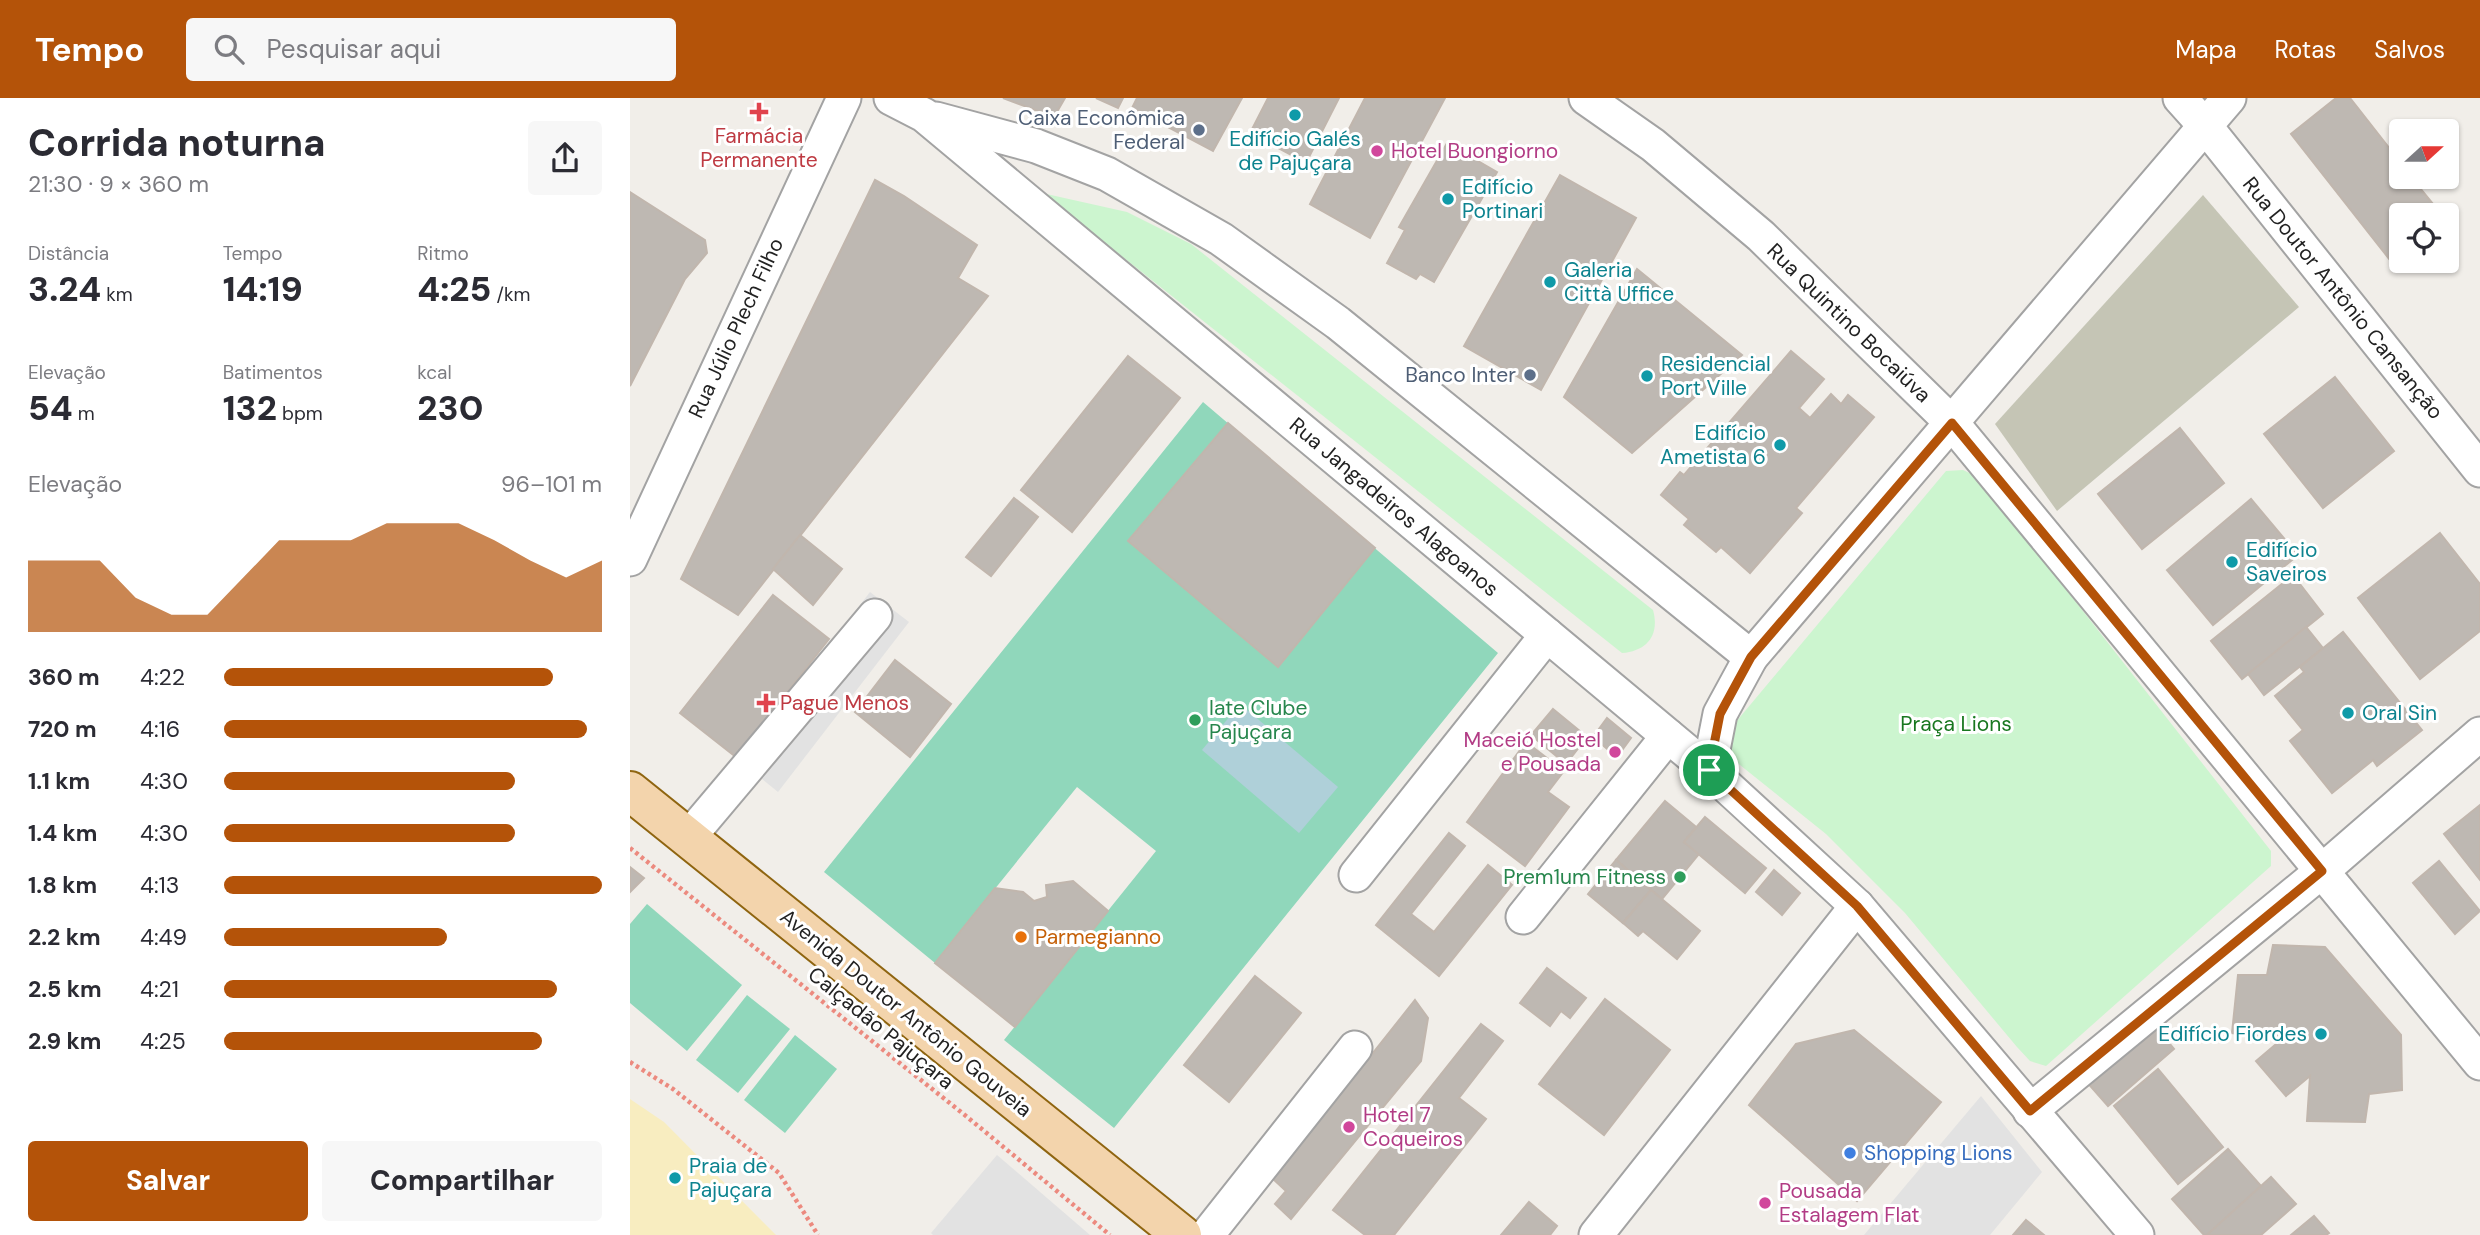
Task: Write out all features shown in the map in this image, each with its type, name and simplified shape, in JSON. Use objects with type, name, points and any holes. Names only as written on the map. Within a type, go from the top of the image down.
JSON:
[{"type":"main road","name":"Avenida Doutor Antônio Gouveia","points":[[630,791],[1182,1235]]},
{"type":"street","name":"Rua Júlio Plech Filho","points":[[630,559],[844,98]]},
{"type":"street","name":"Rua Jangadeiros Alagoanos","points":[[891,98],[924,115],[1037,146],[1107,174],[1221,239],[1338,323],[1751,657]]},
{"type":"street","name":"Rua Quintino Bocaiúva","points":[[1586,98],[1653,145],[1761,236],[1952,423],[2480,1063]]},
{"type":"street","name":"Rua Doutor Antônio Cansanção","points":[[2180,98],[2480,470]]},
{"type":"street","points":[[1709,770],[1720,714],[1751,657],[2229,98]]},
{"type":"street","name":"Rua Jangadeiros Alagoanos","points":[[924,115],[1709,770],[1857,906],[2137,1235]]},
{"type":"street","points":[[688,838],[875,617]]},
{"type":"street","points":[[1356,875],[1547,635]]},
{"type":"street","points":[[2030,1111],[2322,871],[2480,734]]},
{"type":"street","points":[[1523,917],[1668,736]]},
{"type":"street","points":[[1596,1235],[1857,906]]},
{"type":"street","points":[[1207,1235],[1355,1048]]},
{"type":"path","name":"Calçadão Pajuçara","points":[[630,848],[966,1116],[1110,1235]]},
{"type":"path","points":[[630,1062],[673,1089],[779,1173],[818,1235]]},
{"type":"shaded area","points":[[2203,195],[2299,307],[2057,511],[1995,424]]},
{"type":"shaded area","points":[[870,592],[909,622],[778,792],[740,761]]},
{"type":"shaded area","points":[[1981,1096],[2042,1172],[1990,1235],[1864,1235]]},
{"type":"shaded area","points":[[997,1155],[1090,1235],[933,1235],[931,1233]]},
{"type":"sand","name":"Praia de Pajuçara","points":[[630,1099],[664,1122],[776,1235],[630,1235]]},
{"type":"green space","points":[[1042,193],[1127,212],[1191,244],[1653,610],[1655,627],[1650,640],[1638,649],[1622,653]]},
{"type":"green space","name":"Iate Clube Pajuçara","points":[[1203,402],[1498,653],[1114,1128],[1004,1040],[1156,851],[1077,787],[935,963],[824,872]]},
{"type":"green space","name":"Praça Lions","points":[[1963,470],[1978,477],[2271,851],[2271,866],[2046,1066],[2030,1061],[1905,913],[1826,834],[1735,761],[1729,746],[1730,729],[1946,471]]},
{"type":"green space","points":[[647,904],[742,985],[687,1051],[630,1003],[630,924]]},
{"type":"green space","points":[[747,995],[790,1029],[738,1093],[696,1060]]},
{"type":"green space","points":[[795,1035],[837,1069],[785,1133],[744,1100]]},
{"type":"water","points":[[1240,704],[1338,787],[1299,833],[1202,750]]},
{"type":"building","points":[[1003,98],[1065,98],[1054,117]]},
{"type":"building","points":[[1096,98],[1123,98],[1118,108]]},
{"type":"building","name":"Caixa Econômica Federal","points":[[1137,98],[1242,98],[1213,151],[1132,108]]},
{"type":"building","name":"Edifício Galés de Pajuçara","points":[[1268,98],[1339,98],[1306,163],[1250,133]]},
{"type":"building","name":"Hotel Buongiorno","points":[[1365,98],[1445,98],[1370,238],[1310,204]]},
{"type":"building","points":[[2336,98],[2350,98],[2389,148],[2389,189],[2421,189],[2432,203],[2389,203],[2389,259],[2291,134]]},
{"type":"building","name":"Edifício Portinari","points":[[1447,143],[1497,172],[1434,282],[1420,274],[1416,279],[1387,263],[1405,230],[1399,227]]},
{"type":"building","name":"Galeria Città Uffice","points":[[1560,175],[1636,218],[1541,390],[1464,346]]},
{"type":"building","points":[[875,180],[977,245],[958,278],[988,296],[738,615],[681,579]]},
{"type":"building","points":[[630,192],[705,240],[707,253],[685,279],[630,386]]},
{"type":"building","name":"Residencial Port Ville","points":[[1637,269],[1742,355],[1632,453],[1564,397]]},
{"type":"building","name":"Edifício Ametista 6","points":[[1791,351],[1824,379],[1799,408],[1810,418],[1831,394],[1841,404],[1848,395],[1874,417],[1796,508],[1802,513],[1750,573],[1721,547],[1716,552],[1684,525],[1689,519],[1661,495],[1680,472],[1684,475]]},
{"type":"building","points":[[1128,356],[1180,398],[1072,532],[1021,490]]},
{"type":"building","points":[[2335,377],[2394,451],[2323,508],[2264,434]]},
{"type":"building","points":[[1228,423],[1375,548],[1278,667],[1128,541]]},
{"type":"building","points":[[2180,428],[2224,483],[2142,549],[2098,494]]},
{"type":"building","points":[[1014,498],[1038,517],[991,576],[966,557]]},
{"type":"building","name":"Edifício Saveiros","points":[[2251,499],[2298,555],[2213,625],[2167,570]]},
{"type":"building","points":[[2440,533],[2480,584],[2480,631],[2420,679],[2358,598]]},
{"type":"building","points":[[800,535],[842,569],[813,605],[773,569]]},
{"type":"building","points":[[2293,575],[2323,614],[2242,679],[2211,641]]},
{"type":"building","points":[[773,595],[829,639],[736,757],[680,713]]},
{"type":"building","points":[[2306,627],[2323,648],[2264,695],[2248,674]]},
{"type":"building","name":"Oral Sin","points":[[2343,632],[2422,730],[2377,766],[2373,760],[2332,793],[2290,741],[2303,730],[2275,696],[2304,672],[2300,667]]},
{"type":"building","points":[[895,660],[951,704],[910,757],[855,712]]},
{"type":"building","points":[[1553,709],[1587,737],[1566,764],[1531,735]]},
{"type":"building","points":[[1607,718],[1631,738],[1617,757],[1593,737]]},
{"type":"building","points":[[1526,742],[1564,771],[1548,792],[1569,807],[1525,866],[1467,822]]},
{"type":"building","points":[[1665,801],[1696,827],[1684,842],[1699,854],[1662,899],[1616,860]]},
{"type":"building","points":[[2480,805],[2480,880],[2444,834]]},
{"type":"building","points":[[1705,817],[1766,868],[1745,893],[1684,842]]},
{"type":"building","points":[[1449,833],[1465,846],[1411,914],[1434,932],[1488,865],[1512,885],[1439,976],[1376,925]]},
{"type":"building","points":[[1616,860],[1651,890],[1623,923],[1588,894]]},
{"type":"building","points":[[2439,861],[2480,911],[2455,934],[2413,883]]},
{"type":"building","points":[[630,867],[644,878],[630,892]]},
{"type":"building","points":[[1774,870],[1800,893],[1782,915],[1756,892]]},
{"type":"building","name":"Parmegianno","points":[[1073,881],[1108,911],[1015,1027],[935,963],[995,888],[1023,892],[1034,901],[1047,897],[1046,885]]},
{"type":"building","points":[[1651,890],[1700,931],[1677,959],[1643,931],[1638,936],[1623,923]]},
{"type":"building","name":"Edifício Fiordes","points":[[2273,945],[2325,947],[2401,1035],[2402,1090],[2369,1094],[2365,1122],[2307,1121],[2310,1076],[2286,1096],[2256,1061],[2282,1039],[2232,1033],[2238,975],[2267,975]]},
{"type":"building","points":[[1547,968],[1586,998],[1570,1018],[1561,1011],[1550,1026],[1520,1003]]},
{"type":"building","points":[[1255,976],[1301,1013],[1229,1102],[1184,1065]]},
{"type":"building","points":[[1605,999],[1670,1050],[1604,1135],[1539,1084]]},
{"type":"building","points":[[1415,1000],[1428,1018],[1421,1061],[1291,1219],[1275,1204],[1286,1191],[1273,1179]]},
{"type":"building","points":[[1481,1024],[1503,1041],[1459,1098],[1486,1119],[1394,1235],[1365,1235],[1333,1210]]},
{"type":"building","points":[[2153,1024],[2174,1049],[2108,1106],[2086,1081]]},
{"type":"building","name":"Shopping Lions","points":[[1854,1030],[1941,1102],[1857,1201],[1749,1105],[1796,1044]]},
{"type":"building","points":[[2158,1069],[2223,1147],[2178,1184],[2114,1106]]},
{"type":"building","points":[[2228,1149],[2261,1186],[2204,1235],[2172,1199]]},
{"type":"building","points":[[2271,1177],[2296,1204],[2261,1235],[2207,1235]]},
{"type":"building","points":[[1529,1202],[1557,1226],[1550,1235],[1501,1235]]},
{"type":"building","points":[[2314,1216],[2329,1233],[2291,1235]]},
{"type":"building","points":[[2026,1220],[2044,1235],[2013,1235]]},
{"type":"place","name":"Farmácia Permanente","points":[[759,112]]},
{"type":"place","name":"Edifício Galés de Pajuçara","points":[[1295,115]]},
{"type":"place","name":"Caixa Econômica Federal","points":[[1199,130]]},
{"type":"place","name":"Hotel Buongiorno","points":[[1377,151]]},
{"type":"place","name":"Edifício Portinari","points":[[1448,199]]},
{"type":"place","name":"Galeria Città Uffice","points":[[1550,282]]},
{"type":"place","name":"Banco Inter","points":[[1530,375]]},
{"type":"place","name":"Residencial Port Ville","points":[[1647,376]]},
{"type":"place","name":"Edifício Ametista 6","points":[[1780,445]]},
{"type":"place","name":"Edifício Saveiros","points":[[2232,562]]},
{"type":"place","name":"Pague Menos","points":[[766,703]]},
{"type":"place","name":"Oral Sin","points":[[2348,713]]},
{"type":"place","name":"Iate Clube Pajuçara","points":[[1195,720]]},
{"type":"place","name":"Maceió Hostel e Pousada","points":[[1615,752]]},
{"type":"place","name":"Prem1um Fitness","points":[[1680,877]]},
{"type":"place","name":"Parmegianno","points":[[1021,937]]},
{"type":"place","name":"Edifício Fiordes","points":[[2321,1034]]},
{"type":"place","name":"Hotel 7 Coqueiros","points":[[1349,1127]]},
{"type":"place","name":"Shopping Lions","points":[[1850,1153]]},
{"type":"place","name":"Praia de Pajuçara","points":[[675,1178]]},
{"type":"place","name":"Pousada Estalagem Flat","points":[[1765,1203]]},
{"type":"route","points":[[1952,423],[2322,871],[2030,1111],[1857,906],[1709,770],[1720,714],[1751,657],[1952,423]]}]
